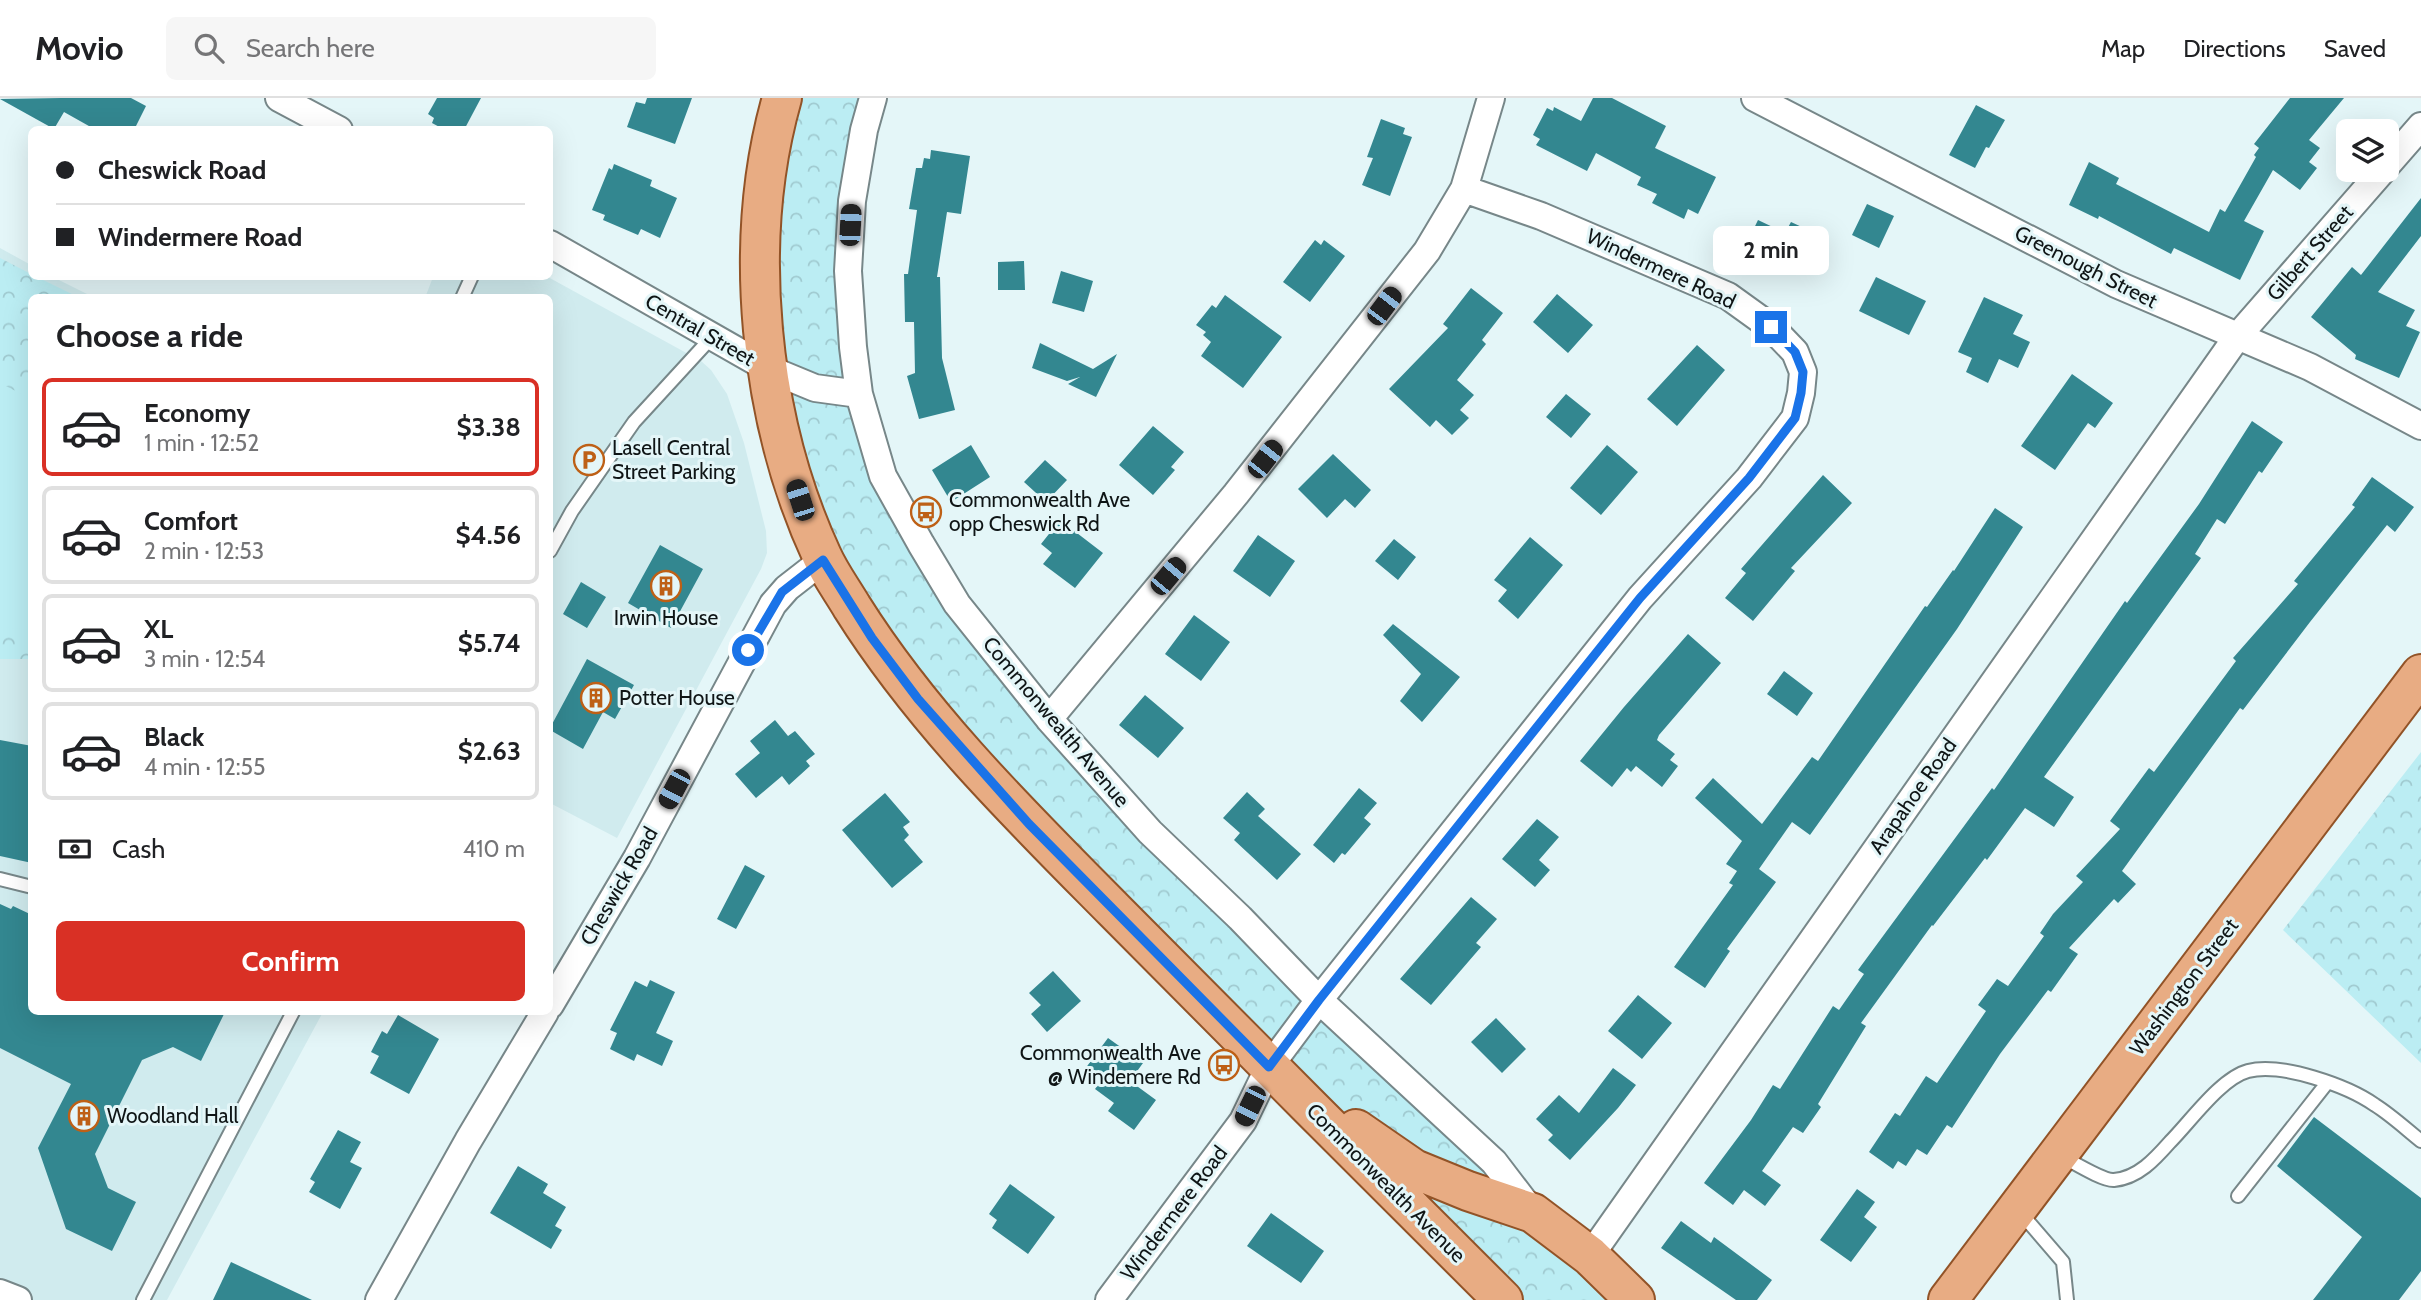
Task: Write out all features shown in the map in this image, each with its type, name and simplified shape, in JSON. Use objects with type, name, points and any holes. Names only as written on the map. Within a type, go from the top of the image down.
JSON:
[{"type":"main road","name":"Commonwealth Avenue","points":[[782,98],[771,145],[760,222],[760,290],[769,369],[784,447],[807,522],[823,560],[872,638],[918,699],[1029,824],[1503,1300]]},
{"type":"main road","name":"Washington Street","points":[[1948,1300],[2421,674]]},
{"type":"main road","name":"Commonwealth Avenue","points":[[1269,1067],[1414,1169],[1533,1213],[1590,1256],[1635,1300]]},
{"type":"street","points":[[279,98],[332,126]]},
{"type":"street","name":"Commonwealth Avenue","points":[[873,98],[864,130],[852,201],[848,271],[859,394],[883,476],[927,554],[957,604],[1049,719],[1150,832],[1240,918],[1319,1000],[1494,1162],[1533,1213]]},
{"type":"street","points":[[1049,719],[1308,405],[1427,251],[1464,189],[1491,98]]},
{"type":"street","name":"Greenough Street","points":[[1755,98],[2116,284],[2310,368],[2421,426]]},
{"type":"street","points":[[2399,151],[2421,125]]},
{"type":"street","name":"Gilbert Street","points":[[2237,337],[2372,182]]},
{"type":"street","name":"Windermere Road","points":[[1109,1300],[1242,1121],[1269,1067],[1319,1000],[1640,598],[1749,478],[1795,418],[1803,372],[1795,352],[1771,327],[1728,296],[1541,216],[1464,189]]},
{"type":"street","name":"Central Street","points":[[553,246],[769,369],[815,388],[859,394]]},
{"type":"street","name":"Arapahoe Road","points":[[1590,1256],[2237,337]]},
{"type":"street","name":"Cheswick Road","points":[[553,999],[637,858],[773,604],[787,587],[823,560]]},
{"type":"street","points":[[379,1300],[543,1015]]},
{"type":"street","points":[[0,1293],[18,1300]]},
{"type":"lane","points":[[553,546],[572,512],[634,422],[712,337]]},
{"type":"lane","points":[[0,879],[28,886]]},
{"type":"lane","points":[[143,1300],[291,1015]]},
{"type":"lane","points":[[2058,1154],[2111,1180],[2133,1176],[2155,1159],[2225,1084],[2247,1071],[2269,1069],[2327,1083],[2375,1104],[2421,1141]]},
{"type":"lane","points":[[2238,1196],[2327,1083]]},
{"type":"lane","points":[[2018,1209],[2063,1262],[2067,1300]]},
{"type":"shaded area","points":[[0,248],[28,263],[28,280],[59,280],[87,294],[28,294],[28,1015],[321,1015],[167,1300],[0,1300]]},
{"type":"shaded area","points":[[432,280],[553,280],[701,361],[711,370],[727,394],[744,443],[766,531],[767,553],[761,569],[617,838],[553,805],[553,294],[427,294]]},
{"type":"green space","points":[[782,98],[873,98],[848,271],[883,476],[1049,719],[1635,1300],[1503,1300],[872,638],[776,411]]},
{"type":"green space","points":[[0,258],[28,272],[28,280],[43,280],[72,294],[28,294],[28,659],[0,659]]},
{"type":"green space","points":[[0,383],[28,397],[28,630],[0,627]]},
{"type":"green space","points":[[2421,752],[2421,1063],[2283,930]]},
{"type":"building","points":[[131,98],[146,106],[136,126],[89,126],[64,112],[56,126],[49,126],[0,99]]},
{"type":"building","points":[[437,98],[481,98],[466,126],[438,126],[432,123],[434,118],[428,114]]},
{"type":"building","points":[[647,98],[692,98],[675,144],[627,127],[636,102],[645,104]]},
{"type":"building","points":[[1593,98],[1612,98],[1666,126],[1655,148],[1716,177],[1698,214],[1688,209],[1684,219],[1652,203],[1657,194],[1637,185],[1641,177],[1596,153],[1587,171],[1536,145],[1540,139],[1533,135],[1547,108],[1553,111],[1554,107],[1581,121]]},
{"type":"building","points":[[2290,98],[2344,98],[2309,140],[2320,148],[2309,162],[2317,168],[2300,190],[2273,170],[2244,221],[2264,231],[2240,280],[2174,248],[2171,254],[2099,216],[2098,219],[2069,205],[2089,162],[2119,178],[2116,184],[2209,232],[2220,209],[2225,212],[2256,157],[2254,155],[2259,148],[2254,144]]},
{"type":"building","points":[[1976,105],[2005,120],[1975,168],[1949,155]]},
{"type":"building","points":[[1381,119],[1405,128],[1403,134],[1412,137],[1390,196],[1362,185],[1373,158],[1367,157]]},
{"type":"building","points":[[931,150],[970,156],[961,214],[947,212],[937,277],[940,277],[942,358],[955,410],[919,419],[907,376],[915,373],[914,322],[905,322],[904,274],[908,274],[917,210],[909,209],[916,168],[922,168],[924,158],[930,159]]},
{"type":"building","points":[[614,164],[652,180],[650,186],[677,198],[660,238],[641,229],[638,235],[603,220],[605,215],[592,210],[609,168],[612,170]]},
{"type":"building","points":[[2421,198],[2421,236],[2378,292],[2415,310],[2406,326],[2420,332],[2399,378],[2355,359],[2356,355],[2311,317],[2352,267],[2361,275]]},
{"type":"building","points":[[1867,204],[1894,216],[1879,248],[1852,235]]},
{"type":"building","points":[[1758,220],[1785,233],[1791,222],[1817,234],[1802,268],[1788,261],[1784,270],[1743,251]]},
{"type":"building","points":[[1315,240],[1321,245],[1324,240],[1345,256],[1310,302],[1283,282]]},
{"type":"building","points":[[1024,261],[1025,290],[998,290],[998,262]]},
{"type":"building","points":[[1061,271],[1093,281],[1084,312],[1052,303]]},
{"type":"building","points":[[1876,277],[1926,301],[1909,335],[1859,311]]},
{"type":"building","points":[[1471,288],[1503,313],[1482,340],[1486,344],[1457,380],[1474,395],[1460,410],[1469,418],[1452,435],[1436,420],[1430,427],[1389,389],[1448,328],[1443,324]]},
{"type":"building","points":[[1557,294],[1593,325],[1568,353],[1533,322]]},
{"type":"building","points":[[1225,295],[1282,337],[1243,388],[1201,356],[1211,342],[1203,335],[1206,332],[1196,325],[1212,305],[1216,308]]},
{"type":"building","points":[[1984,297],[2023,315],[2013,334],[2030,342],[2018,368],[1999,359],[1988,383],[1966,372],[1972,358],[1958,352]]},
{"type":"building","points":[[1040,343],[1093,369],[1117,354],[1096,397],[1068,384],[1080,377],[1067,381],[1032,368]]},
{"type":"building","points":[[1697,345],[1725,370],[1677,426],[1647,399]]},
{"type":"building","points":[[2072,374],[2113,403],[2095,428],[2088,423],[2055,470],[2021,446]]},
{"type":"building","points":[[1566,394],[1591,414],[1571,438],[1546,417]]},
{"type":"building","points":[[2252,421],[2283,442],[2262,473],[2259,471],[2225,524],[2217,519],[2195,554],[2201,558],[2044,777],[2074,797],[2054,827],[2025,808],[1987,860],[1985,858],[1932,925],[1861,1023],[1866,1026],[1818,1104],[1821,1107],[1803,1133],[1793,1127],[1762,1171],[1781,1185],[1765,1206],[1744,1190],[1733,1205],[1704,1183],[1751,1120],[1773,1085],[1780,1089],[1833,1006],[1839,1010],[1864,974],[1858,970],[1992,788],[1994,790],[2125,601],[2127,603],[2199,504]]},
{"type":"building","points":[[1153,426],[1184,452],[1171,467],[1175,470],[1153,495],[1119,465]]},
{"type":"building","points":[[971,445],[990,477],[951,502],[932,470]]},
{"type":"building","points":[[1607,445],[1638,472],[1601,515],[1570,488]]},
{"type":"building","points":[[1333,454],[1371,490],[1355,508],[1345,499],[1327,518],[1298,489]]},
{"type":"building","points":[[1045,460],[1067,480],[1046,502],[1024,482]]},
{"type":"building","points":[[1823,475],[1852,503],[1791,568],[1795,571],[1753,621],[1725,598],[1746,573],[1741,569]]},
{"type":"building","points":[[2372,477],[2414,507],[2395,532],[2387,525],[2243,710],[2240,708],[2122,871],[2136,884],[2118,903],[2114,899],[2069,948],[2078,954],[2000,1054],[1952,1128],[1947,1125],[1927,1155],[1917,1149],[1906,1166],[1898,1161],[1893,1169],[1869,1152],[1895,1113],[1900,1116],[1926,1076],[1937,1083],[1986,1011],[1978,1005],[1997,979],[2008,986],[2044,936],[2040,933],[2053,914],[2083,882],[2076,876],[2120,829],[2110,821],[2149,768],[2154,772],[2236,661],[2233,658],[2298,584],[2294,581],[2355,507],[2352,505]]},
{"type":"building","points":[[1995,508],[2023,527],[1957,629],[1810,835],[1792,822],[1759,869],[1776,882],[1727,949],[1730,951],[1705,988],[1674,967],[1733,885],[1729,883],[1737,871],[1726,864],[1742,841],[1695,798],[1713,778],[1762,824],[1812,757],[1818,761],[1925,606],[1927,607],[1954,571]]},
{"type":"building","points":[[1060,520],[1103,553],[1075,588],[1043,564],[1052,553],[1041,544]]},
{"type":"building","points":[[1258,535],[1295,561],[1270,597],[1233,571]]},
{"type":"building","points":[[1530,537],[1563,565],[1518,619],[1498,601],[1507,590],[1494,580]]},
{"type":"building","points":[[1394,539],[1416,557],[1398,580],[1375,561]]},
{"type":"building","name":"Irwin House","points":[[660,545],[703,569],[671,628],[628,603]]},
{"type":"building","points":[[581,582],[606,597],[587,628],[563,614]]},
{"type":"building","points":[[1194,615],[1230,642],[1201,681],[1165,654]]},
{"type":"building","points":[[1393,624],[1460,677],[1422,722],[1400,701],[1421,674],[1383,635]]},
{"type":"building","points":[[1688,634],[1721,663],[1659,735],[1657,740],[1675,754],[1670,760],[1678,766],[1662,787],[1636,766],[1631,772],[1627,768],[1612,787],[1580,761]]},
{"type":"building","name":"Potter House","points":[[587,659],[634,685],[615,719],[603,712],[583,749],[553,732],[553,722]]},
{"type":"building","points":[[1784,671],[1813,693],[1797,716],[1767,694]]},
{"type":"building","points":[[1145,695],[1184,728],[1158,758],[1119,725]]},
{"type":"building","points":[[775,720],[788,736],[795,731],[815,754],[806,761],[810,766],[789,785],[782,776],[756,798],[735,774],[760,753],[750,741]]},
{"type":"building","points":[[0,740],[28,745],[28,862],[0,856]]},
{"type":"building","points":[[1359,788],[1377,803],[1364,818],[1371,824],[1345,855],[1342,853],[1334,863],[1313,845]]},
{"type":"building","points":[[1247,792],[1265,809],[1258,816],[1301,854],[1277,880],[1234,840],[1240,833],[1223,818]]},
{"type":"building","points":[[885,793],[910,822],[903,827],[909,835],[904,840],[923,862],[892,888],[842,830]]},
{"type":"building","points":[[1537,819],[1559,837],[1539,860],[1550,870],[1535,887],[1502,859]]},
{"type":"building","points":[[745,865],[765,876],[736,929],[717,919]]},
{"type":"building","points":[[1471,897],[1497,919],[1476,943],[1481,947],[1431,1005],[1400,979]]},
{"type":"building","name":"Woodland Hall","points":[[0,904],[11,909],[13,906],[28,913],[28,1015],[224,1015],[201,1061],[173,1047],[142,1060],[95,1154],[108,1188],[136,1202],[112,1251],[66,1229],[38,1148],[71,1084],[0,1048]]},
{"type":"building","points":[[1053,971],[1081,1001],[1047,1032],[1031,1014],[1041,1005],[1029,993]]},
{"type":"building","points":[[650,980],[675,992],[656,1033],[673,1041],[662,1066],[637,1054],[634,1061],[610,1049],[617,1033],[610,1030],[635,981],[647,987]]},
{"type":"building","points":[[1638,995],[1672,1023],[1642,1059],[1608,1031]]},
{"type":"building","points":[[398,1015],[439,1039],[409,1094],[370,1073],[379,1056],[371,1052],[382,1031],[387,1034]]},
{"type":"building","points":[[1496,1018],[1526,1049],[1502,1073],[1471,1042]]},
{"type":"building","points":[[1108,1038],[1143,1063],[1130,1081],[1156,1100],[1134,1130],[1108,1111],[1114,1103],[1095,1089],[1098,1085],[1082,1073]]},
{"type":"building","points":[[1613,1068],[1636,1085],[1570,1160],[1548,1140],[1553,1135],[1536,1119],[1559,1095],[1579,1113]]},
{"type":"building","points":[[2314,1117],[2421,1198],[2421,1271],[2399,1300],[2313,1300],[2362,1237],[2277,1166]]},
{"type":"building","points":[[338,1130],[361,1142],[350,1162],[362,1168],[340,1209],[309,1192],[315,1182],[310,1179]]},
{"type":"building","points":[[518,1166],[548,1184],[543,1193],[566,1207],[555,1226],[562,1230],[551,1249],[490,1213]]},
{"type":"building","points":[[1010,1184],[1055,1217],[1028,1254],[992,1228],[997,1220],[989,1214]]},
{"type":"building","points":[[1857,1189],[1875,1202],[1864,1217],[1877,1227],[1851,1262],[1820,1240]]},
{"type":"building","points":[[1271,1213],[1324,1251],[1301,1283],[1247,1246]]},
{"type":"building","points":[[1681,1221],[1711,1243],[1714,1237],[1772,1280],[1757,1300],[1736,1300],[1661,1248]]},
{"type":"building","points":[[231,1262],[312,1300],[213,1300]]},
{"type":"place","name":"Lasell Central Street Parking","points":[[589,460]]},
{"type":"place","name":"Commonwealth Ave opp Cheswick Rd","points":[[926,512]]},
{"type":"place","name":"Irwin House","points":[[666,586]]},
{"type":"place","name":"Potter House","points":[[596,698]]},
{"type":"place","name":"Commonwealth Ave @ Windemere Rd","points":[[1224,1065]]},
{"type":"place","name":"Woodland Hall","points":[[84,1116]]},
{"type":"route","points":[[748,650],[782,592],[823,560],[872,638],[918,699],[1029,824],[1269,1067],[1319,1000],[1640,598],[1749,478],[1795,418],[1803,372],[1795,352],[1771,327]]}]
